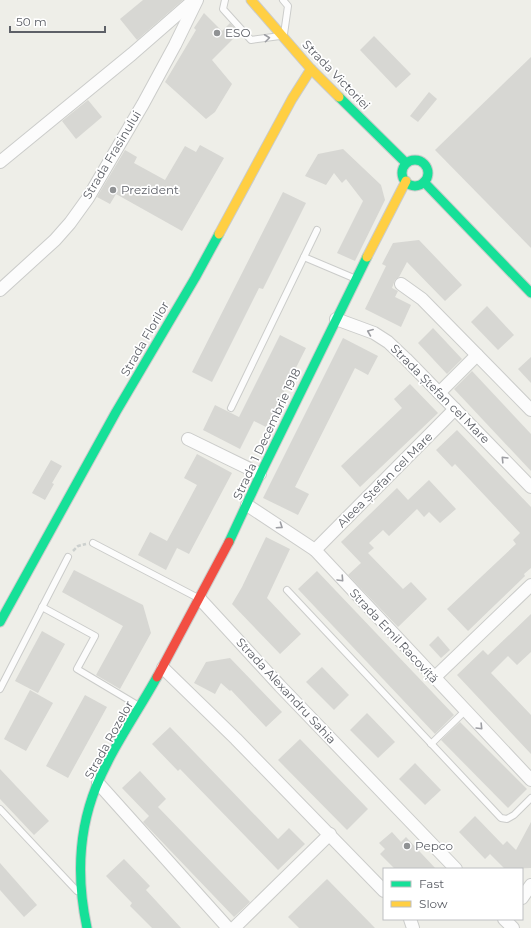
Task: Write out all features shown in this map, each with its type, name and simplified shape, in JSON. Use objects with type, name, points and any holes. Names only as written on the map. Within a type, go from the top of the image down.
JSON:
[{"type":"street","points":[[0,162],[196,0]]},
{"type":"street","name":"Strada Frasinului","points":[[0,290],[55,240],[70,223],[88,198],[176,45],[196,0]]},
{"type":"street","name":"Strada Victoriei","points":[[251,0],[311,69],[406,163]]},
{"type":"street","name":"Strada Florilor","points":[[0,622],[116,412],[195,278],[292,99],[311,69]]},
{"type":"street","points":[[417,160],[424,163],[428,174],[424,182],[413,185],[406,181],[403,170],[406,163],[417,160]]},
{"type":"street","name":"Strada 1 Decembrie 1918","points":[[200,599],[225,552],[260,474],[336,319],[406,181]]},
{"type":"street","points":[[424,182],[531,293]]},
{"type":"street","points":[[401,284],[422,298],[531,410]]},
{"type":"street","name":"Strada Ștefan cel Mare","points":[[336,319],[374,333],[388,342],[531,487]]},
{"type":"street","points":[[439,393],[477,355]]},
{"type":"street","name":"Aleea Ștefan cel Mare","points":[[314,550],[455,409]]},
{"type":"street","points":[[188,439],[260,474]]},
{"type":"street","name":"Strada Emil Racoviță","points":[[247,504],[314,550],[531,780]]},
{"type":"street","points":[[434,678],[531,585]]},
{"type":"street","name":"Strada Rozelor","points":[[87,928],[80,894],[80,858],[82,835],[98,783],[112,754],[163,668],[200,599]]},
{"type":"street","name":"Strada Alexandru Sahia","points":[[200,599],[291,697],[455,868]]},
{"type":"street","points":[[163,668],[236,739],[383,890]]},
{"type":"street","points":[[98,783],[228,928]]},
{"type":"street","points":[[234,928],[330,834]]},
{"type":"street","points":[[523,897],[531,885]]},
{"type":"lane","points":[[225,0],[223,9],[251,40],[283,37],[288,6],[283,0]]},
{"type":"lane","points":[[230,408],[317,230]]},
{"type":"lane","points":[[304,257],[356,279]]},
{"type":"lane","name":"Strada Alexandru Sahia","points":[[93,543],[200,599]]},
{"type":"lane","points":[[0,689],[68,557]]},
{"type":"lane","points":[[287,590],[501,818],[507,819],[514,815],[531,798]]},
{"type":"lane","points":[[42,607],[95,636],[76,669],[140,707]]},
{"type":"lane","points":[[431,744],[465,711]]},
{"type":"lane","points":[[0,809],[80,894]]},
{"type":"path","points":[[68,557],[78,546],[93,543]]},
{"type":"building","points":[[143,0],[183,0],[137,40],[120,19]]},
{"type":"building","points":[[204,13],[222,31],[230,23],[239,33],[212,60],[232,84],[215,112],[206,119],[165,82],[196,30],[194,28]]},
{"type":"building","points":[[374,36],[411,74],[396,88],[360,50]]},
{"type":"building","points":[[531,57],[531,248],[435,150]]},
{"type":"building","points":[[429,92],[437,99],[418,122],[410,116]]},
{"type":"building","points":[[88,100],[102,117],[76,139],[62,121]]},
{"type":"building","points":[[200,145],[224,158],[182,231],[116,194],[110,204],[97,197],[125,150],[137,157],[134,163],[165,180],[185,146],[196,152]]},
{"type":"building","points":[[343,149],[381,185],[385,200],[355,261],[337,253],[363,201],[346,179],[342,183],[334,173],[326,185],[305,176],[318,154]]},
{"type":"building","points":[[283,192],[306,203],[263,289],[259,288],[212,382],[192,372]]},
{"type":"building","points":[[419,240],[462,285],[445,301],[407,262],[399,277],[395,280],[392,288],[398,291],[395,297],[411,305],[401,327],[365,309],[386,266],[382,264],[393,243]]},
{"type":"building","points":[[487,306],[514,335],[498,350],[471,322]]},
{"type":"building","points":[[433,328],[462,359],[447,374],[418,343]]},
{"type":"building","points":[[280,335],[306,348],[266,427],[254,421],[240,449],[203,430],[215,405],[239,417]]},
{"type":"building","points":[[343,338],[378,356],[368,375],[355,368],[295,487],[309,494],[298,515],[263,498]]},
{"type":"building","points":[[531,357],[531,383],[518,369]]},
{"type":"building","points":[[472,371],[531,434],[531,471],[454,389]]},
{"type":"building","points":[[410,384],[438,413],[360,487],[341,466],[402,408],[394,399]]},
{"type":"building","points":[[457,430],[531,507],[531,568],[524,574],[525,576],[468,631],[447,609],[516,544],[513,540],[520,533],[455,464],[452,467],[436,450]]},
{"type":"building","points":[[197,454],[232,473],[189,554],[177,548],[166,570],[138,555],[150,532],[167,541],[197,485],[184,478]]},
{"type":"building","points":[[51,460],[62,466],[52,483],[54,484],[45,500],[32,493]]},
{"type":"building","points":[[429,480],[456,509],[440,523],[429,512],[424,517],[417,509],[389,536],[383,530],[369,543],[374,548],[368,553],[403,589],[411,582],[427,599],[398,627],[348,575],[361,563],[341,542],[397,488],[408,500]]},
{"type":"building","points":[[266,537],[290,549],[267,598],[301,634],[280,654],[232,604],[242,587]]},
{"type":"building","points":[[74,570],[143,605],[151,633],[120,689],[96,675],[123,626],[62,592]]},
{"type":"building","points":[[317,571],[454,715],[435,734],[298,589]]},
{"type":"building","points":[[531,614],[531,652],[517,665],[508,656],[491,673],[531,715],[531,754],[457,675],[483,650],[488,655]]},
{"type":"building","points":[[42,631],[65,644],[38,693],[15,681]]},
{"type":"building","points":[[438,636],[450,650],[441,658],[429,645]]},
{"type":"building","points":[[230,658],[282,712],[266,727],[231,690],[230,691],[221,683],[215,694],[194,683],[206,662]]},
{"type":"building","points":[[322,667],[349,695],[334,710],[306,682]]},
{"type":"building","points":[[30,690],[53,703],[26,751],[4,739]]},
{"type":"building","points":[[85,695],[107,707],[68,778],[46,766]]},
{"type":"building","points":[[367,713],[395,742],[378,758],[350,730]]},
{"type":"building","points":[[460,722],[527,789],[508,808],[441,740]]},
{"type":"building","points":[[170,727],[278,839],[289,828],[305,844],[278,870],[180,769],[178,771],[152,744]]},
{"type":"building","points":[[300,739],[368,809],[347,830],[278,760]]},
{"type":"building","points":[[415,763],[441,790],[425,805],[399,779]]},
{"type":"building","points":[[0,769],[49,821],[34,835],[0,799]]},
{"type":"building","points":[[140,771],[166,799],[158,807],[250,902],[234,917],[143,822],[149,816],[122,788]]},
{"type":"building","points":[[475,816],[503,845],[507,841],[516,850],[531,822],[531,868],[504,868],[490,854],[485,859],[459,832]]},
{"type":"building","points":[[392,832],[401,842],[406,837],[435,868],[394,868],[380,854],[385,849],[379,843]]},
{"type":"building","points":[[124,859],[150,886],[146,890],[181,928],[152,928],[130,906],[132,903],[106,876]]},
{"type":"building","points":[[0,863],[37,905],[24,917],[0,890]]},
{"type":"building","points":[[327,879],[375,928],[299,928],[288,917]]},
{"type":"traffic: fast","points":[[339,97],[406,163]]},
{"type":"traffic: fast","points":[[415,160],[424,164],[428,173],[424,182],[415,186],[406,182],[402,173],[406,164],[415,160]]},
{"type":"traffic: fast","points":[[424,182],[531,293]]},
{"type":"traffic: fast","points":[[0,622],[116,412],[195,278],[219,234]]},
{"type":"traffic: fast","points":[[229,542],[262,471],[367,257]]},
{"type":"traffic: fast","points":[[87,928],[82,892],[81,857],[90,804],[109,758],[157,677]]},
{"type":"traffic: slow","points":[[251,0],[311,69],[339,97]]},
{"type":"traffic: slow","points":[[219,234],[292,99],[311,69]]},
{"type":"traffic: slow","points":[[367,257],[406,181]]},
{"type":"traffic: jam","points":[[157,677],[229,542]]},
{"type":"place","name":"ESO","points":[[217,33]]},
{"type":"place","name":"Prezident","points":[[113,190]]},
{"type":"place","name":"Pepco","points":[[407,846]]}]
